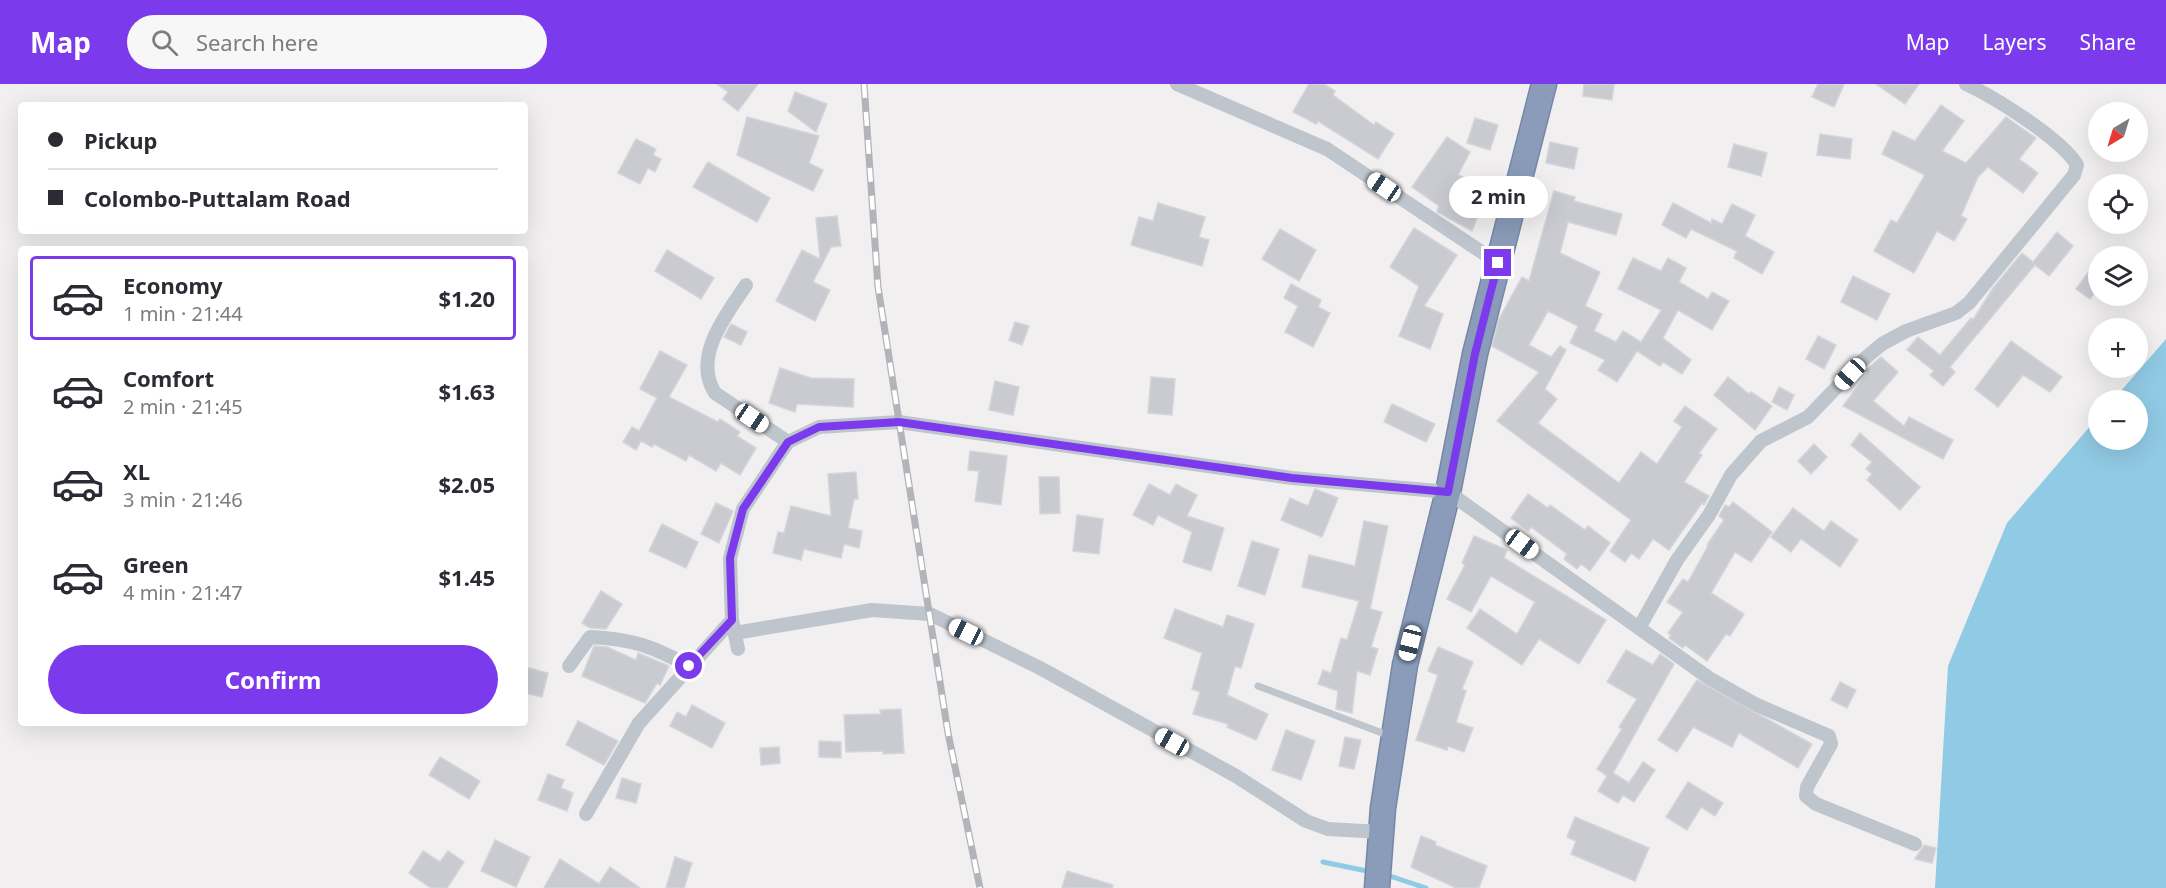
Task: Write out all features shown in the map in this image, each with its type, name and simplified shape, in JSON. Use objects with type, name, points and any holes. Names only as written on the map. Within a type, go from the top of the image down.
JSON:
[{"type":"highway","points":[[1377,888],[1382,832],[1405,665],[1448,492],[1475,354],[1544,84]]},
{"type":"street","points":[[1177,84],[1328,149],[1498,263]]},
{"type":"street","points":[[1639,628],[1677,560],[1709,514],[1731,475],[1761,441],[1808,417],[1863,360],[1882,344],[1906,331],[1956,313],[1969,303],[2074,175],[2077,165],[2067,152],[2009,108],[1966,84]]},
{"type":"street","points":[[746,285],[709,348],[706,363],[710,384],[715,393],[788,442]]},
{"type":"street","points":[[738,649],[733,626],[730,558],[743,509],[788,442],[819,427],[899,422],[1292,478],[1448,492],[1725,688],[1829,736],[1831,744],[1807,787],[1806,796],[1816,804],[1915,844]]},
{"type":"street","points":[[586,814],[639,723],[689,666],[733,626],[872,610],[930,614],[1040,668],[1236,776],[1306,820],[1328,829],[1382,832]]},
{"type":"street","points":[[569,666],[590,637],[624,639],[658,649],[689,666]]},
{"type":"lane","points":[[1258,686],[1394,737]]},
{"type":"water","points":[[2166,339],[2166,888],[1935,888],[1948,666],[2007,523],[2088,429],[2088,450],[2148,450],[2148,390],[2122,390],[2132,378],[2148,378],[2148,360]]},
{"type":"building","points":[[717,84],[758,84],[738,111],[723,99],[728,92]]},
{"type":"building","points":[[1309,84],[1324,84],[1335,91],[1333,95],[1374,125],[1376,122],[1394,134],[1378,159],[1318,121],[1316,124],[1293,112]]},
{"type":"building","points":[[1584,84],[1614,84],[1612,100],[1583,96]]},
{"type":"building","points":[[1818,84],[1844,84],[1834,107],[1812,97]]},
{"type":"building","points":[[1876,84],[1919,84],[1905,104]]},
{"type":"building","points":[[795,92],[827,104],[816,132],[788,111]]},
{"type":"building","points":[[1941,105],[1964,121],[1942,151],[1966,163],[2006,117],[2036,138],[2019,159],[2038,173],[2023,193],[1988,167],[1978,177],[1961,216],[1967,219],[1954,241],[1937,231],[1914,273],[1874,251],[1891,220],[1897,223],[1925,175],[1882,154],[1893,131],[1915,141]]},
{"type":"building","points":[[747,117],[819,136],[809,163],[823,170],[813,191],[737,155]]},
{"type":"building","points":[[1475,118],[1498,125],[1490,150],[1467,143]]},
{"type":"building","points":[[1820,134],[1852,139],[1850,159],[1817,155]]},
{"type":"building","points":[[1447,137],[1470,152],[1458,175],[1489,187],[1472,231],[1437,212],[1439,206],[1412,187]]},
{"type":"building","points":[[636,139],[656,149],[653,155],[661,159],[655,172],[648,168],[640,184],[618,173]]},
{"type":"building","points":[[1550,142],[1578,148],[1574,169],[1546,163]]},
{"type":"building","points":[[1734,144],[1767,153],[1761,176],[1728,167]]},
{"type":"building","points":[[708,162],[770,198],[757,222],[693,187]]},
{"type":"building","points":[[1554,191],[1575,197],[1574,201],[1622,214],[1616,235],[1568,222],[1560,253],[1600,272],[1585,306],[1602,314],[1594,331],[1616,342],[1623,331],[1641,342],[1659,314],[1661,310],[1618,289],[1633,258],[1661,271],[1668,258],[1686,268],[1679,282],[1708,299],[1712,292],[1729,301],[1712,330],[1678,310],[1663,338],[1691,360],[1682,374],[1663,362],[1660,366],[1637,351],[1617,382],[1598,370],[1605,360],[1570,343],[1578,326],[1548,311],[1529,345],[1551,357],[1560,346],[1566,350],[1545,389],[1557,399],[1538,423],[1619,483],[1641,452],[1657,464],[1682,427],[1674,421],[1685,406],[1717,429],[1699,453],[1702,455],[1684,482],[1709,496],[1704,505],[1702,503],[1669,550],[1653,539],[1639,559],[1631,553],[1625,562],[1610,551],[1631,520],[1497,421],[1539,372],[1492,346],[1498,321],[1522,277],[1529,281]]},
{"type":"building","points":[[1158,203],[1205,217],[1199,237],[1209,240],[1202,266],[1131,245],[1139,217],[1153,221]]},
{"type":"building","points":[[1673,203],[1711,223],[1712,219],[1722,224],[1732,204],[1755,215],[1745,236],[1774,252],[1762,274],[1734,258],[1737,251],[1691,229],[1686,238],[1662,225]]},
{"type":"building","points":[[837,216],[841,246],[831,247],[813,282],[830,290],[815,321],[776,301],[802,250],[820,259],[816,218]]},
{"type":"building","points":[[1414,228],[1457,255],[1424,306],[1443,314],[1430,349],[1399,336],[1419,286],[1390,267]]},
{"type":"building","points":[[1280,229],[1316,250],[1299,281],[1262,259]]},
{"type":"building","points":[[2057,232],[2073,246],[2049,276],[2035,265],[1950,367],[1955,372],[1943,386],[1930,375],[1934,371],[1907,350],[1918,337],[1940,355],[1971,318],[1973,320],[1993,288],[2022,253],[2033,262]]},
{"type":"building","points":[[667,250],[714,278],[701,299],[655,271]]},
{"type":"building","points":[[2088,273],[2088,298],[2076,289]]},
{"type":"building","points":[[1853,276],[1890,294],[1877,320],[1841,302]]},
{"type":"building","points":[[1291,284],[1321,300],[1318,307],[1330,313],[1313,347],[1285,332],[1298,306],[1284,298]]},
{"type":"building","points":[[1015,322],[1029,326],[1022,345],[1009,340]]},
{"type":"building","points":[[731,324],[747,332],[741,345],[724,337]]},
{"type":"building","points":[[1818,336],[1836,345],[1824,369],[1806,359]]},
{"type":"building","points":[[2011,341],[2062,377],[2050,392],[2023,375],[1998,407],[1975,389]]},
{"type":"building","points":[[660,351],[687,365],[669,397],[718,422],[720,419],[740,432],[737,436],[756,448],[740,475],[721,463],[716,471],[689,455],[686,461],[654,444],[652,447],[641,441],[636,450],[623,442],[632,427],[639,431],[657,398],[640,389]]},
{"type":"building","points":[[1881,357],[1898,372],[1873,401],[1904,426],[1909,417],[1953,440],[1943,459],[1843,406],[1868,373],[1865,371]]},
{"type":"building","points":[[780,368],[811,378],[854,379],[853,407],[797,404],[795,412],[769,403]]},
{"type":"building","points":[[1151,377],[1175,379],[1172,415],[1148,413]]},
{"type":"building","points":[[1728,377],[1749,394],[1751,392],[1772,406],[1755,430],[1714,395]]},
{"type":"building","points":[[995,381],[1019,387],[1013,415],[989,410]]},
{"type":"building","points":[[1779,387],[1794,395],[1787,410],[1772,402]]},
{"type":"building","points":[[1392,404],[1435,424],[1426,442],[1384,422]]},
{"type":"building","points":[[1860,433],[1920,487],[1900,510],[1867,480],[1872,474],[1866,469],[1872,462],[1851,445]]},
{"type":"building","points":[[1814,444],[1827,457],[1811,474],[1798,461]]},
{"type":"building","points":[[970,451],[1007,456],[1001,505],[975,501],[979,471],[968,470]]},
{"type":"building","points":[[856,472],[858,499],[854,499],[848,528],[862,531],[859,548],[844,544],[841,558],[804,549],[801,560],[773,553],[778,532],[784,533],[791,506],[831,516],[828,474]]},
{"type":"building","points":[[1039,477],[1059,477],[1060,513],[1040,514]]},
{"type":"building","points":[[1149,484],[1170,495],[1176,484],[1197,495],[1187,516],[1224,528],[1211,571],[1183,562],[1192,532],[1158,515],[1153,525],[1133,515]]},
{"type":"building","points":[[1315,489],[1338,498],[1322,537],[1281,520],[1290,498],[1308,506]]},
{"type":"building","points":[[1528,494],[1548,508],[1550,505],[1585,530],[1588,526],[1610,543],[1590,571],[1581,564],[1577,569],[1564,559],[1567,554],[1531,527],[1528,531],[1511,518]]},
{"type":"building","points":[[1733,502],[1772,532],[1751,562],[1735,552],[1711,593],[1744,614],[1730,636],[1726,634],[1707,661],[1685,645],[1683,648],[1669,638],[1671,635],[1668,633],[1683,612],[1667,602],[1683,579],[1688,582],[1707,545],[1724,520],[1719,516],[1725,505],[1729,507]]},
{"type":"building","points":[[716,503],[733,511],[719,543],[701,534]]},
{"type":"building","points":[[1793,508],[1824,531],[1831,521],[1858,540],[1840,567],[1801,539],[1791,552],[1771,537]]},
{"type":"building","points":[[1077,515],[1103,519],[1099,554],[1073,551]]},
{"type":"building","points":[[1364,521],[1388,526],[1370,609],[1382,612],[1371,647],[1378,649],[1370,675],[1357,671],[1352,713],[1336,709],[1338,691],[1318,684],[1323,670],[1331,673],[1341,638],[1347,640],[1359,601],[1302,587],[1309,555],[1355,566]]},
{"type":"building","points":[[662,524],[698,542],[686,568],[649,551]]},
{"type":"building","points":[[1474,536],[1507,550],[1504,558],[1606,620],[1579,664],[1539,639],[1522,665],[1467,628],[1480,609],[1517,634],[1535,602],[1491,576],[1471,612],[1447,599],[1465,565],[1462,563]]},
{"type":"building","points":[[1252,541],[1279,549],[1265,595],[1238,586]]},
{"type":"building","points":[[601,591],[622,604],[606,629],[590,628],[582,623]]},
{"type":"building","points":[[1175,609],[1223,627],[1227,615],[1254,624],[1241,668],[1235,666],[1227,695],[1268,714],[1256,740],[1227,727],[1228,724],[1193,714],[1200,692],[1192,689],[1202,653],[1164,638]]},
{"type":"building","points":[[594,646],[607,647],[636,660],[638,653],[669,666],[660,685],[657,683],[645,703],[582,676]]},
{"type":"building","points":[[1438,647],[1473,662],[1462,689],[1466,691],[1456,722],[1473,728],[1464,752],[1448,746],[1447,750],[1416,740],[1438,675],[1428,671]]},
{"type":"building","points":[[1626,650],[1653,665],[1660,654],[1674,664],[1613,773],[1629,783],[1643,762],[1655,770],[1634,802],[1623,795],[1618,803],[1598,791],[1607,776],[1597,769],[1622,729],[1619,727],[1637,699],[1607,682]]},
{"type":"building","points":[[528,668],[548,673],[542,697],[528,694]]},
{"type":"building","points":[[1697,680],[1812,744],[1798,768],[1739,733],[1732,747],[1693,727],[1677,752],[1658,740]]},
{"type":"building","points":[[1840,682],[1856,690],[1847,708],[1831,700]]},
{"type":"building","points":[[692,705],[725,723],[712,748],[670,726],[677,712],[686,717]]},
{"type":"building","points":[[901,709],[904,753],[846,752],[844,715],[881,714],[880,710]]},
{"type":"building","points":[[578,721],[618,741],[604,765],[566,745]]},
{"type":"building","points":[[1286,730],[1315,741],[1301,780],[1272,770]]},
{"type":"building","points":[[1345,737],[1361,740],[1354,769],[1339,766]]},
{"type":"building","points":[[819,741],[841,742],[841,758],[819,757]]},
{"type":"building","points":[[779,747],[780,763],[761,765],[760,748]]},
{"type":"building","points":[[440,757],[480,781],[469,799],[429,775]]},
{"type":"building","points":[[548,774],[564,780],[561,788],[573,793],[567,811],[538,800]]},
{"type":"building","points":[[622,778],[641,784],[636,803],[616,798]]},
{"type":"building","points":[[1688,782],[1723,803],[1715,816],[1701,807],[1687,830],[1666,817]]},
{"type":"building","points":[[1575,817],[1649,848],[1635,881],[1571,854],[1576,841],[1567,837]]},
{"type":"building","points":[[1421,836],[1436,842],[1435,845],[1487,866],[1479,888],[1456,888],[1411,867]]},
{"type":"building","points":[[495,840],[530,857],[516,887],[481,871]]},
{"type":"building","points":[[1924,845],[1936,848],[1932,863],[1915,859]]},
{"type":"building","points":[[423,851],[440,862],[448,851],[464,862],[447,888],[431,888],[409,873]]},
{"type":"building","points":[[675,857],[692,863],[684,888],[666,888]]},
{"type":"building","points":[[560,859],[599,884],[610,867],[640,888],[544,888]]},
{"type":"building","points":[[1067,871],[1113,885],[1112,888],[1062,888]]},
{"type":"waterway","points":[[1323,862],[1372,872]]},
{"type":"waterway","points":[[1384,874],[1426,888]]},
{"type":"railway","points":[[864,84],[878,287],[948,733],[980,888]]},
{"type":"route","points":[[689,666],[732,620],[730,558],[743,509],[788,442],[819,427],[899,422],[1292,478],[1448,492],[1475,354],[1498,263]]}]
